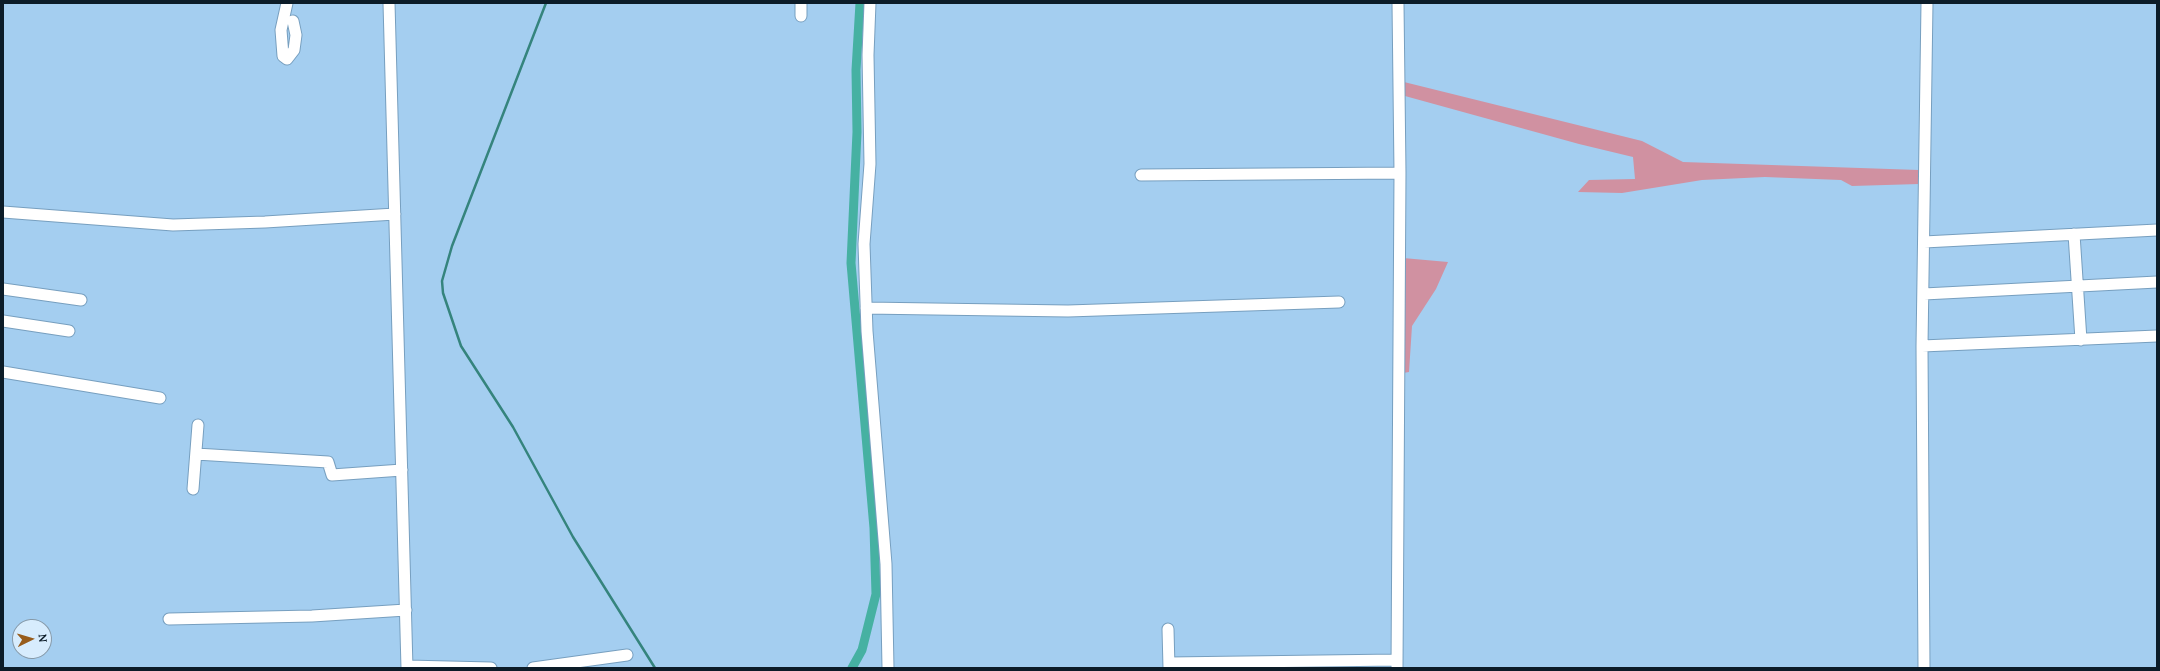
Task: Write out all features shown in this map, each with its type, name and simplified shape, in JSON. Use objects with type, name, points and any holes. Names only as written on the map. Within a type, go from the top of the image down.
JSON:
[{"type":"street","points":[[287,3],[281,30],[283,56],[287,59],[294,50],[296,35],[294,21]]},
{"type":"street","points":[[389,3],[407,667],[491,668]]},
{"type":"street","points":[[801,3],[801,16]]},
{"type":"street","points":[[870,3],[868,55],[870,164],[864,244],[866,308],[886,564],[888,668]]},
{"type":"street","points":[[1168,629],[1169,666],[1397,664],[1400,173],[1398,3]]},
{"type":"street","points":[[1924,668],[1922,346],[1924,294],[1927,3]]},
{"type":"street","points":[[1141,175],[1400,173]]},
{"type":"street","points":[[3,212],[173,225],[265,222],[395,214]]},
{"type":"street","points":[[1924,242],[2157,230]]},
{"type":"street","points":[[2074,234],[2081,340]]},
{"type":"street","points":[[1924,294],[2157,282]]},
{"type":"street","points":[[3,289],[81,300]]},
{"type":"street","points":[[866,308],[1068,311],[1339,302]]},
{"type":"street","points":[[3,321],[69,331]]},
{"type":"street","points":[[1922,346],[2157,336]]},
{"type":"street","points":[[3,372],[160,398]]},
{"type":"street","points":[[193,489],[198,425]]},
{"type":"street","points":[[196,454],[328,462],[332,475],[402,470]]},
{"type":"street","points":[[169,619],[312,616],[406,610]]},
{"type":"street","points":[[533,668],[627,655]]},
{"type":"shaded area","points":[[1404,82],[1642,141],[1683,162],[1919,170],[1919,184],[1852,186],[1841,180],[1765,177],[1702,180],[1622,193],[1578,192],[1589,180],[1635,179],[1633,157],[1579,144],[1405,96]]},
{"type":"shaded area","points":[[1403,258],[1448,262],[1436,289],[1412,326],[1409,372],[1403,373]]},
{"type":"waterway","points":[[546,3],[452,246],[442,281],[443,293],[461,346],[513,427],[573,537],[655,668]]},
{"type":"waterway","points":[[852,668],[862,650],[876,594],[874,528],[851,263],[857,132],[856,70],[860,3]]}]
